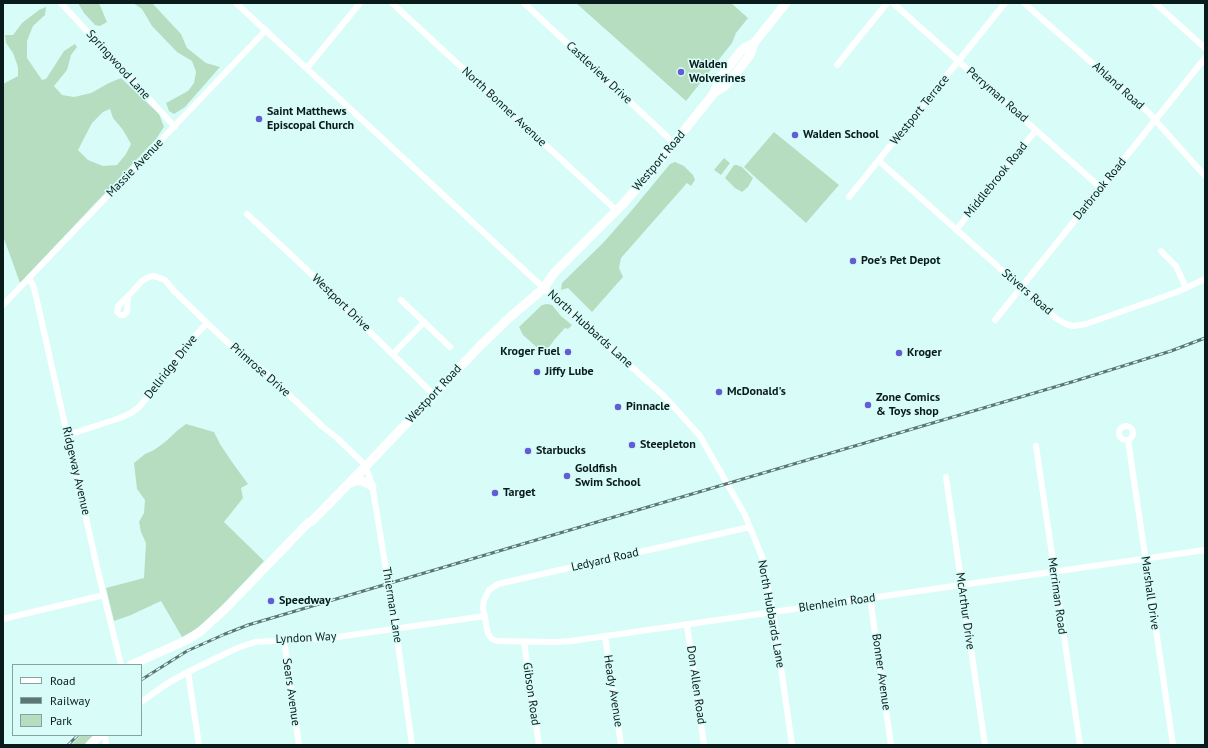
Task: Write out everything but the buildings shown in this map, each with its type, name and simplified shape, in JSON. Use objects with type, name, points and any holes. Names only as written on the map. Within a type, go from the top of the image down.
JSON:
[{"type":"main road","name":"Westport Road","points":[[133,664],[181,643],[201,631],[219,615],[365,467],[433,394],[509,318],[544,288],[554,273],[642,182],[714,93],[721,76],[744,48],[754,43],[786,3]]},
{"type":"main road","points":[[347,485],[356,481],[363,481],[372,486]]},
{"type":"main road","points":[[93,744],[99,736]]},
{"type":"street","name":"Springwood Lane","points":[[61,3],[175,127]]},
{"type":"street","name":"North Hubbards Lane","points":[[236,3],[544,288],[665,397],[687,420],[704,442],[734,495],[750,527],[762,557],[773,612],[792,745]]},
{"type":"street","points":[[307,68],[360,3]]},
{"type":"street","name":"North Bonner Avenue","points":[[392,3],[616,210]]},
{"type":"street","name":"Castleview Drive","points":[[524,3],[674,143]]},
{"type":"street","points":[[837,65],[887,3]]},
{"type":"street","name":"Perryman Road","points":[[893,3],[1101,188]]},
{"type":"street","name":"Westport Terrace","points":[[849,197],[1005,3]]},
{"type":"street","name":"Ahland Road","points":[[1024,3],[1155,120],[1205,176]]},
{"type":"street","points":[[1155,3],[1205,48]]},
{"type":"street","name":"Massie Avenue","points":[[3,305],[175,127],[266,30]]},
{"type":"street","name":"Darbrook Road","points":[[995,320],[1205,58]]},
{"type":"street","name":"Middlebrook Road","points":[[956,230],[1036,130]]},
{"type":"street","name":"Stivers Road","points":[[878,161],[1061,322],[1073,326],[1086,324],[1205,280]]},
{"type":"street","name":"Westport Drive","points":[[247,214],[304,267],[433,394]]},
{"type":"street","points":[[1161,251],[1176,266],[1186,288]]},
{"type":"street","name":"Primrose Drive","points":[[128,296],[147,278],[154,276],[165,280],[206,323],[243,357],[263,370],[323,427],[337,438],[360,460],[365,467]]},
{"type":"street","name":"Ridgeway Avenue","points":[[29,279],[35,292],[121,664]]},
{"type":"street","points":[[401,300],[450,347]]},
{"type":"street","points":[[393,354],[424,322]]},
{"type":"street","name":"Dellridge Drive","points":[[68,435],[120,418],[139,407],[156,388],[181,351],[206,323]]},
{"type":"street","name":"Marshall Drive","points":[[1128,440],[1173,745]]},
{"type":"street","name":"Merriman Road","points":[[1036,446],[1080,745]]},
{"type":"street","name":"Thierman Lane","points":[[365,467],[372,486],[412,745]]},
{"type":"street","name":"McArthur Drive","points":[[946,477],[986,745]]},
{"type":"street","name":"Ledyard Road","points":[[485,616],[483,604],[486,594],[498,584],[750,527]]},
{"type":"street","name":"Blenheim Road","points":[[485,616],[488,634],[492,640],[555,642],[687,625],[1205,550]]},
{"type":"street","points":[[3,619],[104,596]]},
{"type":"street","name":"Bonner Avenue","points":[[870,598],[891,745]]},
{"type":"street","name":"Lyndon Way","points":[[142,701],[168,683],[188,672],[219,656],[255,642],[330,638],[485,616]]},
{"type":"street","name":"Don Allen Road","points":[[687,625],[704,745]]},
{"type":"street","name":"Heady Avenue","points":[[605,636],[621,745]]},
{"type":"street","name":"Sears Avenue","points":[[284,640],[299,745]]},
{"type":"street","name":"Gibson Road","points":[[524,642],[539,745]]},
{"type":"street","points":[[188,672],[199,745]]},
{"type":"green space","points":[[78,3],[99,3],[107,22],[100,26],[95,25],[84,13]]},
{"type":"green space","points":[[133,3],[152,3],[181,34],[187,48],[206,63],[220,67],[185,107],[174,114],[169,111],[166,103],[188,91],[194,83],[196,72],[192,61],[177,52],[152,26],[142,9]]},
{"type":"green space","name":"Walden Wolverines","points":[[576,3],[731,3],[748,18],[736,33],[732,43],[686,101]]},
{"type":"green space","points":[[46,7],[45,15],[33,26],[27,41],[27,58],[42,80],[46,79],[64,51],[75,44],[77,47],[71,55],[67,70],[54,86],[62,95],[74,97],[91,93],[121,78],[159,114],[164,127],[156,139],[20,283],[3,236],[3,84],[18,76],[18,67],[13,53],[6,43],[5,35],[13,35],[22,23],[39,10]],"holes":[[[110,109],[113,118],[123,130],[131,144],[126,154],[117,165],[103,166],[88,160],[78,150],[92,123],[103,112]]]},
{"type":"green space","points":[[774,132],[839,185],[806,223],[744,167]]},
{"type":"green space","points":[[724,158],[730,163],[721,175],[714,170]]},
{"type":"green space","points":[[675,162],[684,166],[693,175],[695,180],[691,186],[687,183],[621,258],[619,268],[623,277],[592,312],[568,288],[561,290],[562,283],[604,242],[670,164]]},
{"type":"green space","points":[[734,165],[742,167],[753,178],[748,187],[742,192],[735,188],[725,178]]},
{"type":"green space","points":[[542,305],[552,305],[561,316],[572,325],[568,329],[565,328],[549,347],[542,352],[523,335],[519,327]]},
{"type":"green space","points":[[186,424],[214,432],[220,444],[248,484],[241,488],[243,498],[224,522],[264,561],[214,614],[195,630],[182,637],[161,601],[114,621],[106,588],[144,578],[146,543],[141,532],[139,522],[144,513],[145,500],[137,489],[134,463],[145,454],[154,450],[165,442]]},
{"type":"green space","points":[[80,736],[93,736],[84,745],[71,745]]},
{"type":"railway","points":[[142,679],[187,651],[248,625],[1075,381],[1171,351],[1205,338]]},
{"type":"railway","points":[[68,745],[77,736]]},
{"type":"place","name":"Walden Wolverines","points":[[681,72]]},
{"type":"place","name":"Saint Matthews Episcopal Church","points":[[259,119]]},
{"type":"place","name":"Walden School","points":[[795,135]]},
{"type":"place","name":"Poe's Pet Depot","points":[[853,261]]},
{"type":"place","name":"Kroger Fuel","points":[[568,352]]},
{"type":"place","name":"Kroger","points":[[899,353]]},
{"type":"place","name":"Jiffy Lube","points":[[537,372]]},
{"type":"place","name":"McDonald's","points":[[719,392]]},
{"type":"place","name":"Zone Comics & Toys shop","points":[[868,405]]},
{"type":"place","name":"Pinnacle","points":[[618,407]]},
{"type":"place","name":"Steepleton","points":[[632,445]]},
{"type":"place","name":"Starbucks","points":[[528,451]]},
{"type":"place","name":"Goldfish Swim School","points":[[567,476]]},
{"type":"place","name":"Target","points":[[495,493]]},
{"type":"place","name":"Speedway","points":[[271,601]]}]
